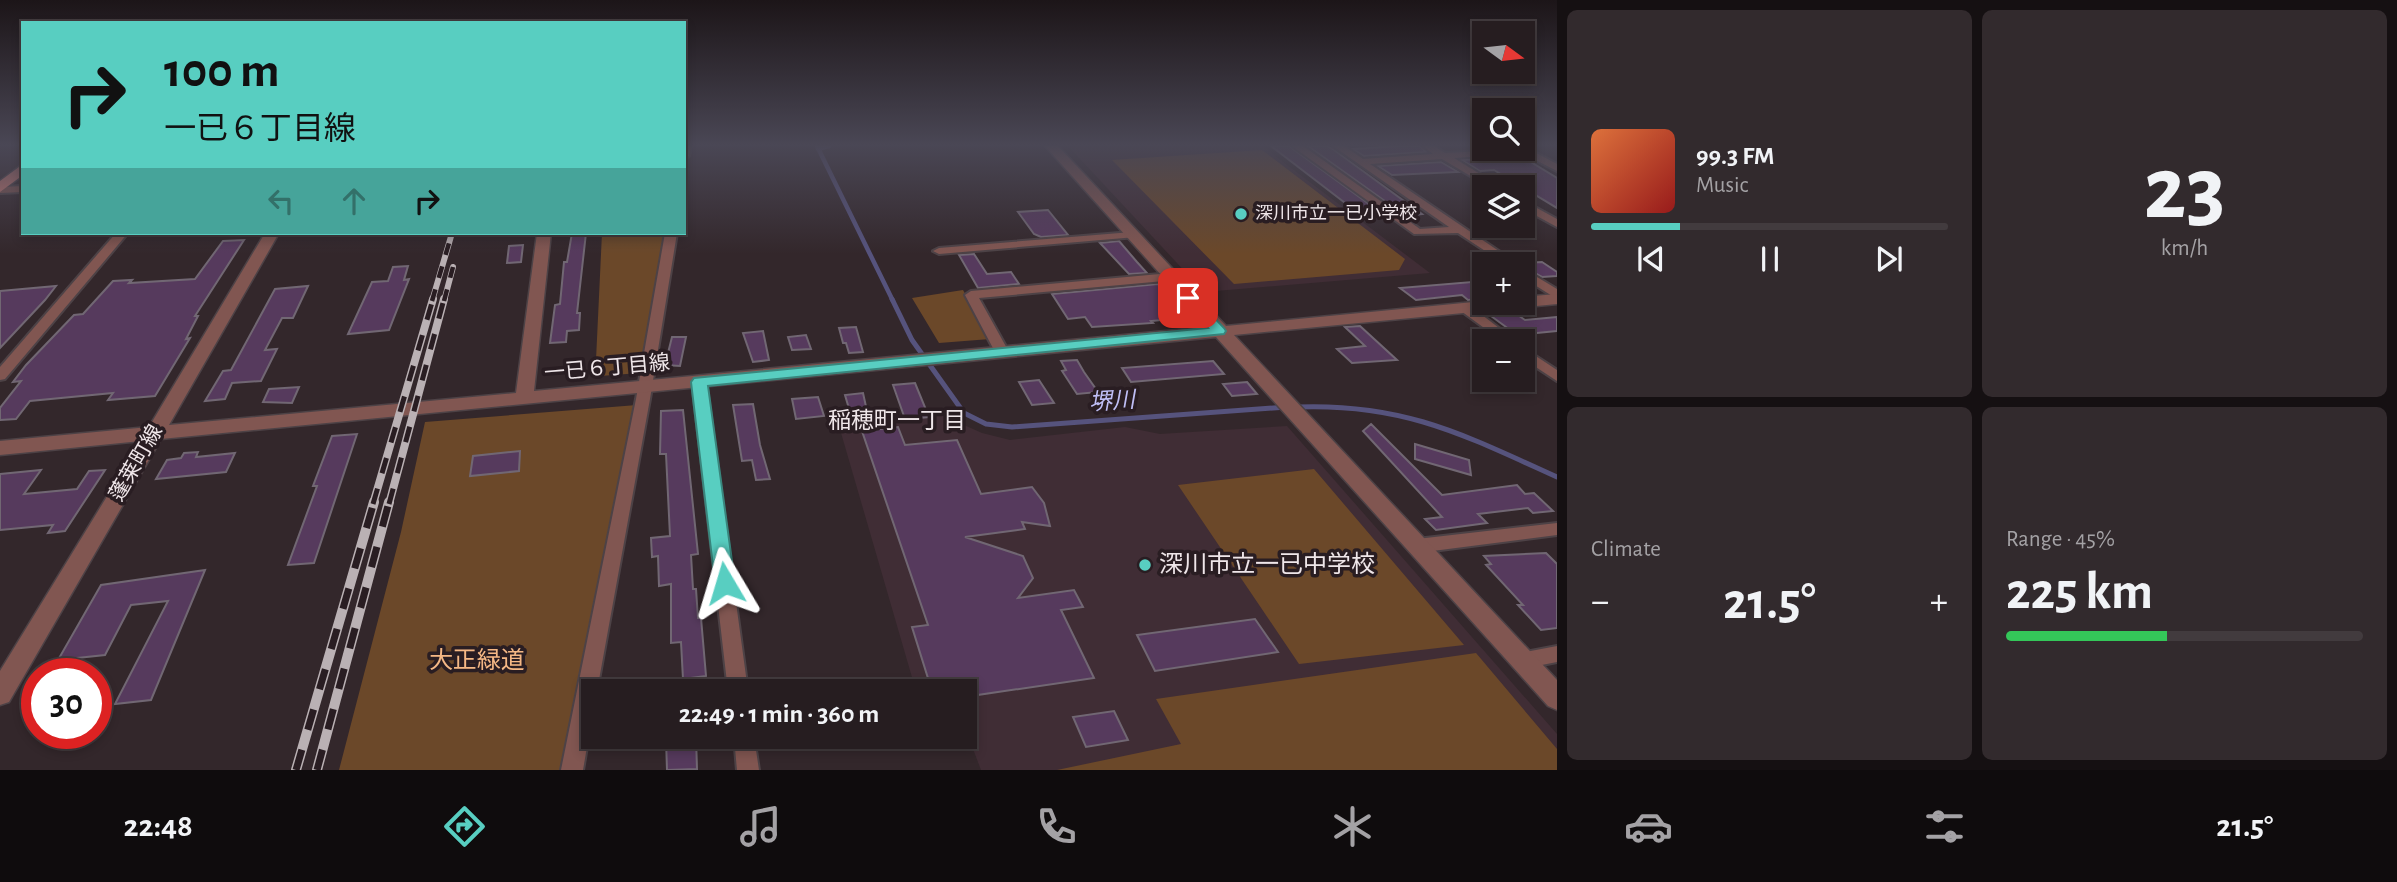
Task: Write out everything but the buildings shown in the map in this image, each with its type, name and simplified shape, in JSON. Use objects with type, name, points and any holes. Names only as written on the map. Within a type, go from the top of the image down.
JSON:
[{"type":"street","points":[[1084,182],[1557,698]]},
{"type":"street","points":[[1347,182],[1418,232],[1461,229]]},
{"type":"street","points":[[1390,182],[1495,252]]},
{"type":"street","points":[[0,189],[21,188]]},
{"type":"street","points":[[1535,211],[1557,224]]},
{"type":"street","points":[[0,376],[120,235]]},
{"type":"street","name":"蓬莱町線","points":[[0,694],[271,235]]},
{"type":"street","points":[[524,398],[544,235]]},
{"type":"street","points":[[572,770],[671,235]]},
{"type":"street","points":[[939,251],[1132,235]]},
{"type":"street","points":[[1002,352],[971,295],[1171,277]]},
{"type":"street","points":[[1535,281],[1557,297]]},
{"type":"street","name":"一已６丁目線","points":[[1535,300],[1557,297]]},
{"type":"street","name":"一已６丁目線","points":[[0,448],[1472,307]]},
{"type":"street","points":[[1465,308],[1494,329]]},
{"type":"street","points":[[1535,361],[1557,377]]},
{"type":"street","points":[[699,382],[736,679]]},
{"type":"street","points":[[1417,546],[1557,529]]},
{"type":"street","points":[[1522,660],[1557,654]]},
{"type":"street","points":[[745,749],[748,770]]},
{"type":"shaded area","name":"深川市立一已小学校","points":[[1101,182],[1310,182],[1430,273],[1204,292]]},
{"type":"shaded area","name":"深川市立一已中学校","points":[[937,413],[982,433],[1010,440],[1125,427],[1160,434],[1287,426],[1557,734],[1557,770],[981,770],[973,749],[977,749],[977,679],[913,679],[837,419]]},
{"type":"green space","points":[[1134,182],[1304,182],[1405,259],[1399,270],[1234,284]]},
{"type":"green space","points":[[602,235],[664,235],[640,373],[600,376],[596,360]]},
{"type":"green space","points":[[963,290],[990,339],[939,343],[912,298]]},
{"type":"green space","name":"大正緑道","points":[[637,405],[564,770],[339,770],[401,532],[425,422]]},
{"type":"green space","points":[[1314,469],[1464,645],[1299,664],[1178,485]]},
{"type":"green space","points":[[1476,653],[1557,749],[1557,770],[1057,770],[1181,744],[1156,699]]},
{"type":"waterway","name":"堺川","points":[[835,182],[893,301]]},
{"type":"waterway","name":"堺川","points":[[892,299],[912,340],[964,413],[986,424],[1012,427],[1287,407]]},
{"type":"waterway","name":"堺川","points":[[1297,407],[1335,407],[1402,416],[1462,435],[1557,477]]},
{"type":"railway","points":[[432,301],[451,235]]},
{"type":"railway","points":[[444,301],[453,267]]},
{"type":"railway","points":[[373,504],[433,299]]},
{"type":"railway","points":[[389,504],[444,299]]},
{"type":"railway","points":[[296,770],[374,502]]},
{"type":"railway","points":[[317,770],[389,502]]},
{"type":"place","name":"深川市立一已小学校","points":[[1241,214]]},
{"type":"place","name":"深川市立一已中学校","points":[[1145,565]]},
{"type":"district","name":"稲穂町一丁目","points":[[897,421]]},
{"type":"route","points":[[725,583],[699,382],[1219,331],[1188,298]]}]
